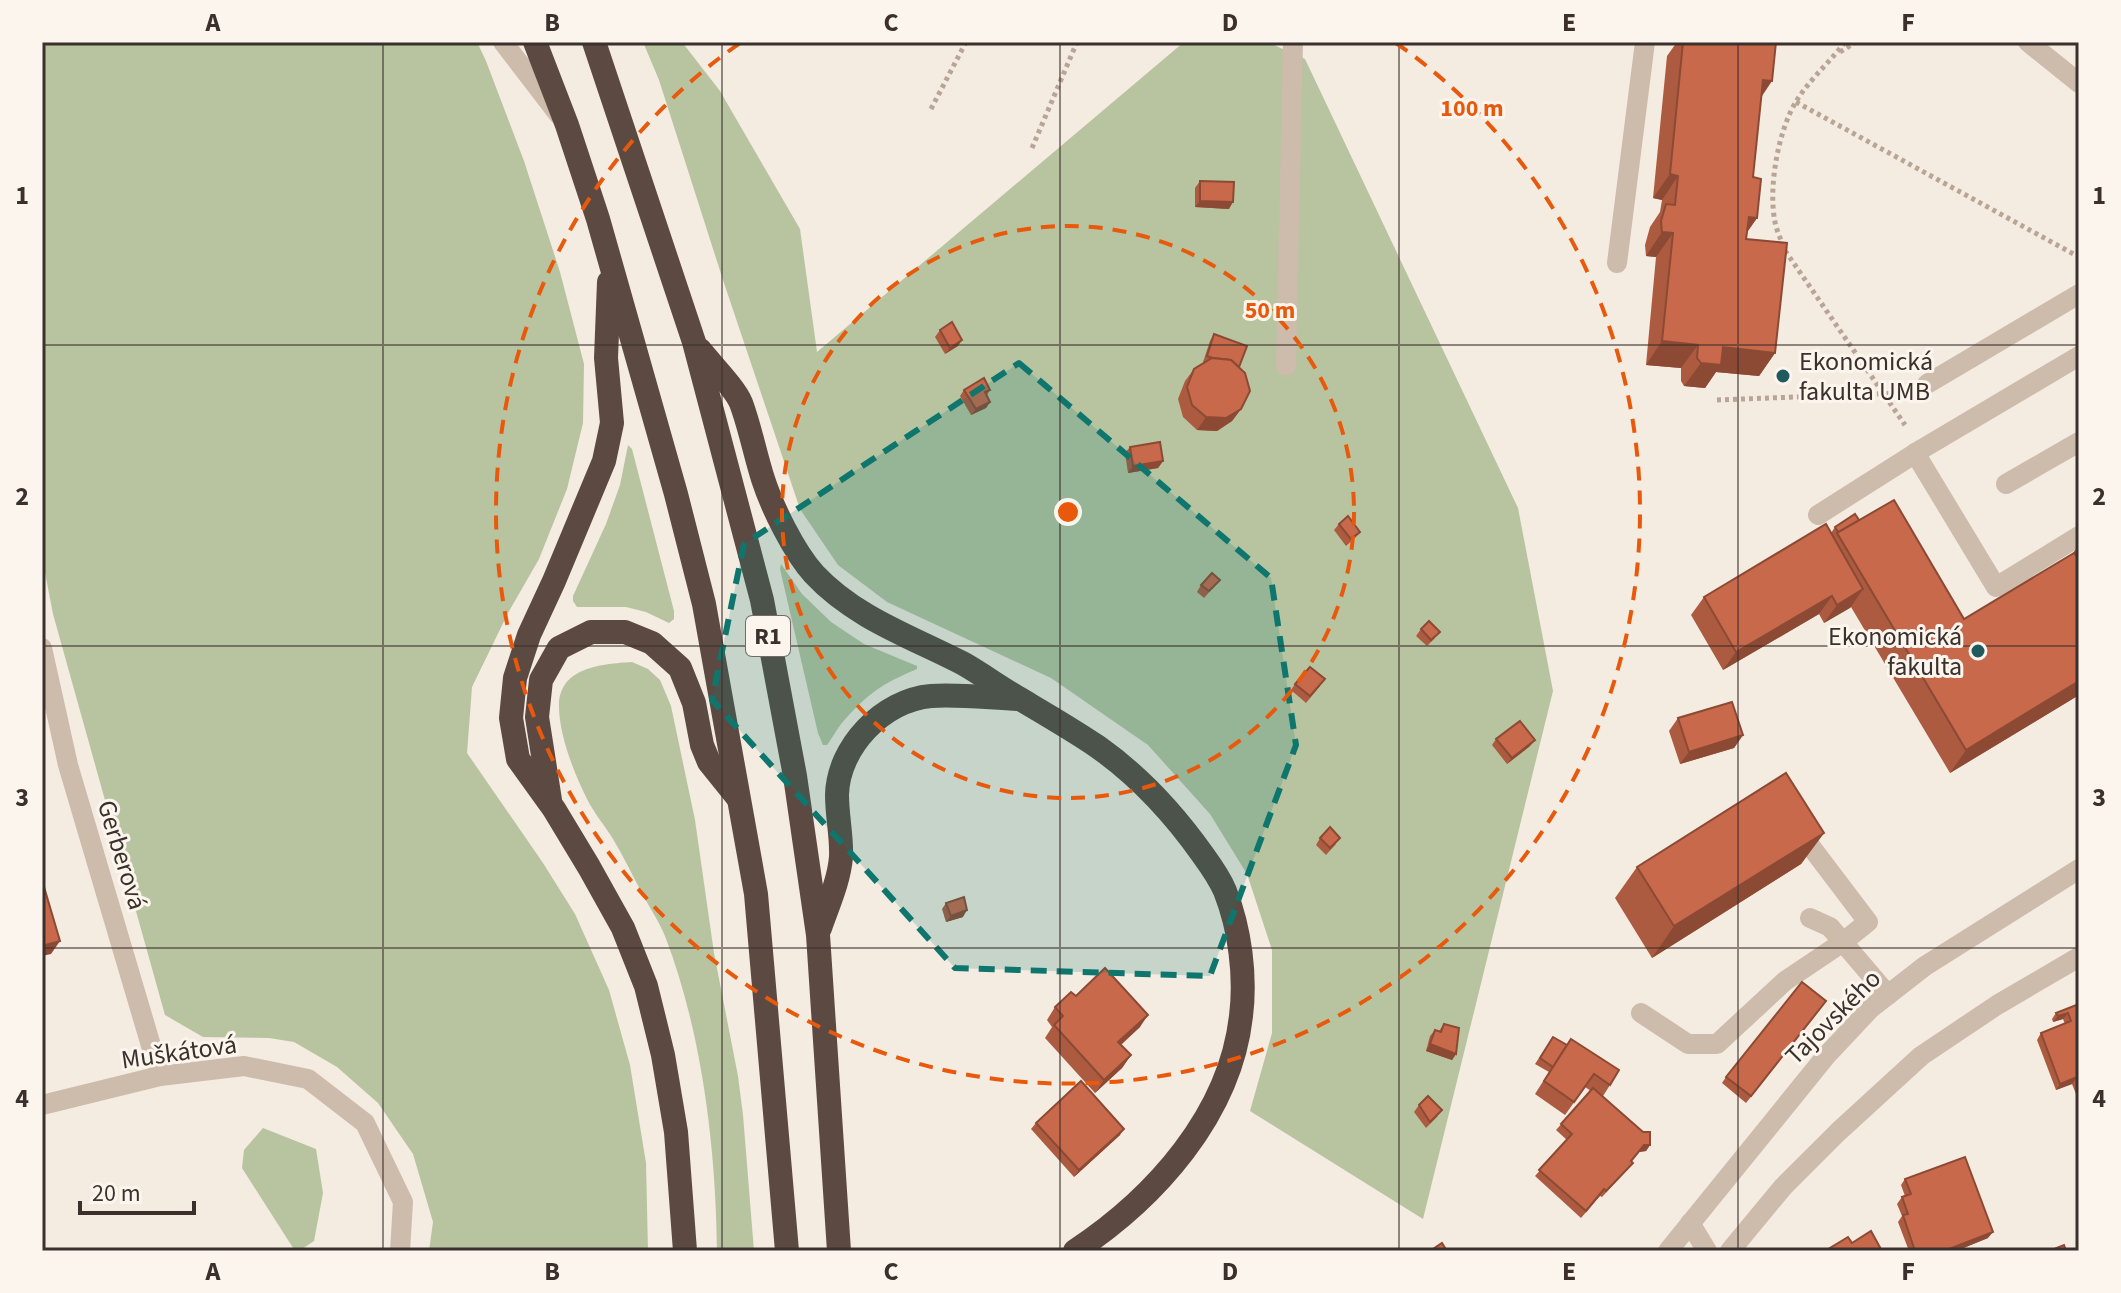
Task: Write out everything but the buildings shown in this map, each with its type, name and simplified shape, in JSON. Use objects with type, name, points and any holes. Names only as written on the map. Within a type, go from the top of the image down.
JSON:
[{"type":"highway","name":"R1","points":[[535,42],[567,125],[610,259],[704,604],[756,894],[787,1251]]},
{"type":"highway","name":"R1","points":[[594,42],[694,342],[762,600],[795,776],[818,935],[839,1251]]},
{"type":"highway","points":[[610,259],[606,358],[612,423],[604,461],[529,635],[515,678],[511,718],[518,759],[554,809],[623,928],[646,986],[663,1055],[676,1132],[685,1251]]},
{"type":"highway","points":[[694,342],[740,400],[764,482],[784,529],[813,573],[843,601],[880,624],[965,665],[1101,749],[1160,800],[1191,838],[1224,888],[1234,918],[1243,1002],[1233,1061],[1222,1091],[1207,1118],[1154,1185],[1121,1216],[1075,1251]]},
{"type":"highway","points":[[554,809],[537,717],[541,680],[559,648],[591,632],[625,632],[652,643],[680,668],[694,703],[702,745],[709,762],[740,801]]},
{"type":"highway","points":[[818,935],[839,872],[841,855],[837,792],[848,753],[872,723],[899,705],[930,696],[1020,699]]},
{"type":"street","points":[[503,42],[567,125]]},
{"type":"street","points":[[1286,366],[1293,42]]},
{"type":"street","points":[[1617,263],[1645,42]]},
{"type":"street","points":[[2028,42],[2079,83]]},
{"type":"street","points":[[1927,384],[2079,294]]},
{"type":"street","points":[[1818,515],[1918,451],[2079,356]]},
{"type":"street","points":[[2006,484],[2079,442]]},
{"type":"street","points":[[1918,451],[1996,587],[2079,536]]},
{"type":"street","name":"Gerberová","points":[[42,648],[68,765],[160,1076]]},
{"type":"street","points":[[1641,1013],[1688,1044],[1717,1044],[1785,981],[1868,922],[1787,815]]},
{"type":"street","name":"Tajovského","points":[[1668,1251],[1826,1056],[1871,1008],[1938,957],[2079,869]]},
{"type":"street","points":[[1810,918],[1830,927],[1888,995]]},
{"type":"street","points":[[1730,1251],[1783,1187],[1921,1056],[1997,1005],[2079,957]]},
{"type":"street","name":"Muškátová","points":[[42,1105],[160,1076],[244,1066],[308,1079],[365,1123],[403,1202],[400,1251]]},
{"type":"street","points":[[1690,1223],[1707,1251]]},
{"type":"path","points":[[931,109],[966,42]]},
{"type":"path","points":[[1032,148],[1077,42]]},
{"type":"path","points":[[1837,54],[1845,42]]},
{"type":"path","points":[[1856,42],[1819,71],[1796,102],[1784,129],[1776,162],[1775,224],[1786,252],[1883,393],[1918,451]]},
{"type":"path","points":[[1796,102],[2079,257]]},
{"type":"path","points":[[1717,400],[1912,392],[1927,384]]},
{"type":"highlighted area","points":[[1019,363],[1271,578],[1296,745],[1210,976],[955,968],[712,700],[744,544]]},
{"type":"green space","points":[[42,42],[477,42],[524,161],[560,272],[584,364],[583,423],[567,489],[539,559],[508,613],[472,687],[467,753],[575,914],[609,990],[630,1065],[646,1163],[648,1251],[429,1251],[433,1222],[413,1154],[378,1103],[337,1067],[294,1042],[269,1038],[203,1037],[165,1015],[53,614],[42,557]]},
{"type":"green space","points":[[643,42],[682,42],[720,91],[800,229],[817,352],[1184,42],[1267,42],[1305,59],[1518,508],[1553,691],[1423,1219],[1250,1111],[1272,1033],[1272,950],[1247,874],[1210,814],[1148,745],[1051,678],[887,602],[838,565],[800,509],[659,80]]},
{"type":"green space","points":[[628,445],[632,449],[674,611],[674,619],[669,623],[626,607],[577,607],[573,601],[620,485]]},
{"type":"green space","points":[[781,564],[802,594],[831,622],[864,644],[917,666],[917,669],[884,685],[858,705],[827,745],[823,745],[818,733]]},
{"type":"green space","points":[[632,662],[648,669],[660,680],[671,706],[695,820],[714,953],[738,1076],[754,1251],[717,1251],[710,1131],[689,1011],[678,973],[660,925],[582,789],[562,729],[561,693],[574,675],[608,664]]},
{"type":"green space","points":[[263,1128],[316,1149],[323,1193],[314,1241],[299,1251],[295,1251],[242,1168],[244,1150]]},
{"type":"place","name":"Ekonomická fakulta UMB","points":[[1783,376]]},
{"type":"place","name":"Ekonomická fakulta","points":[[1978,651]]}]
